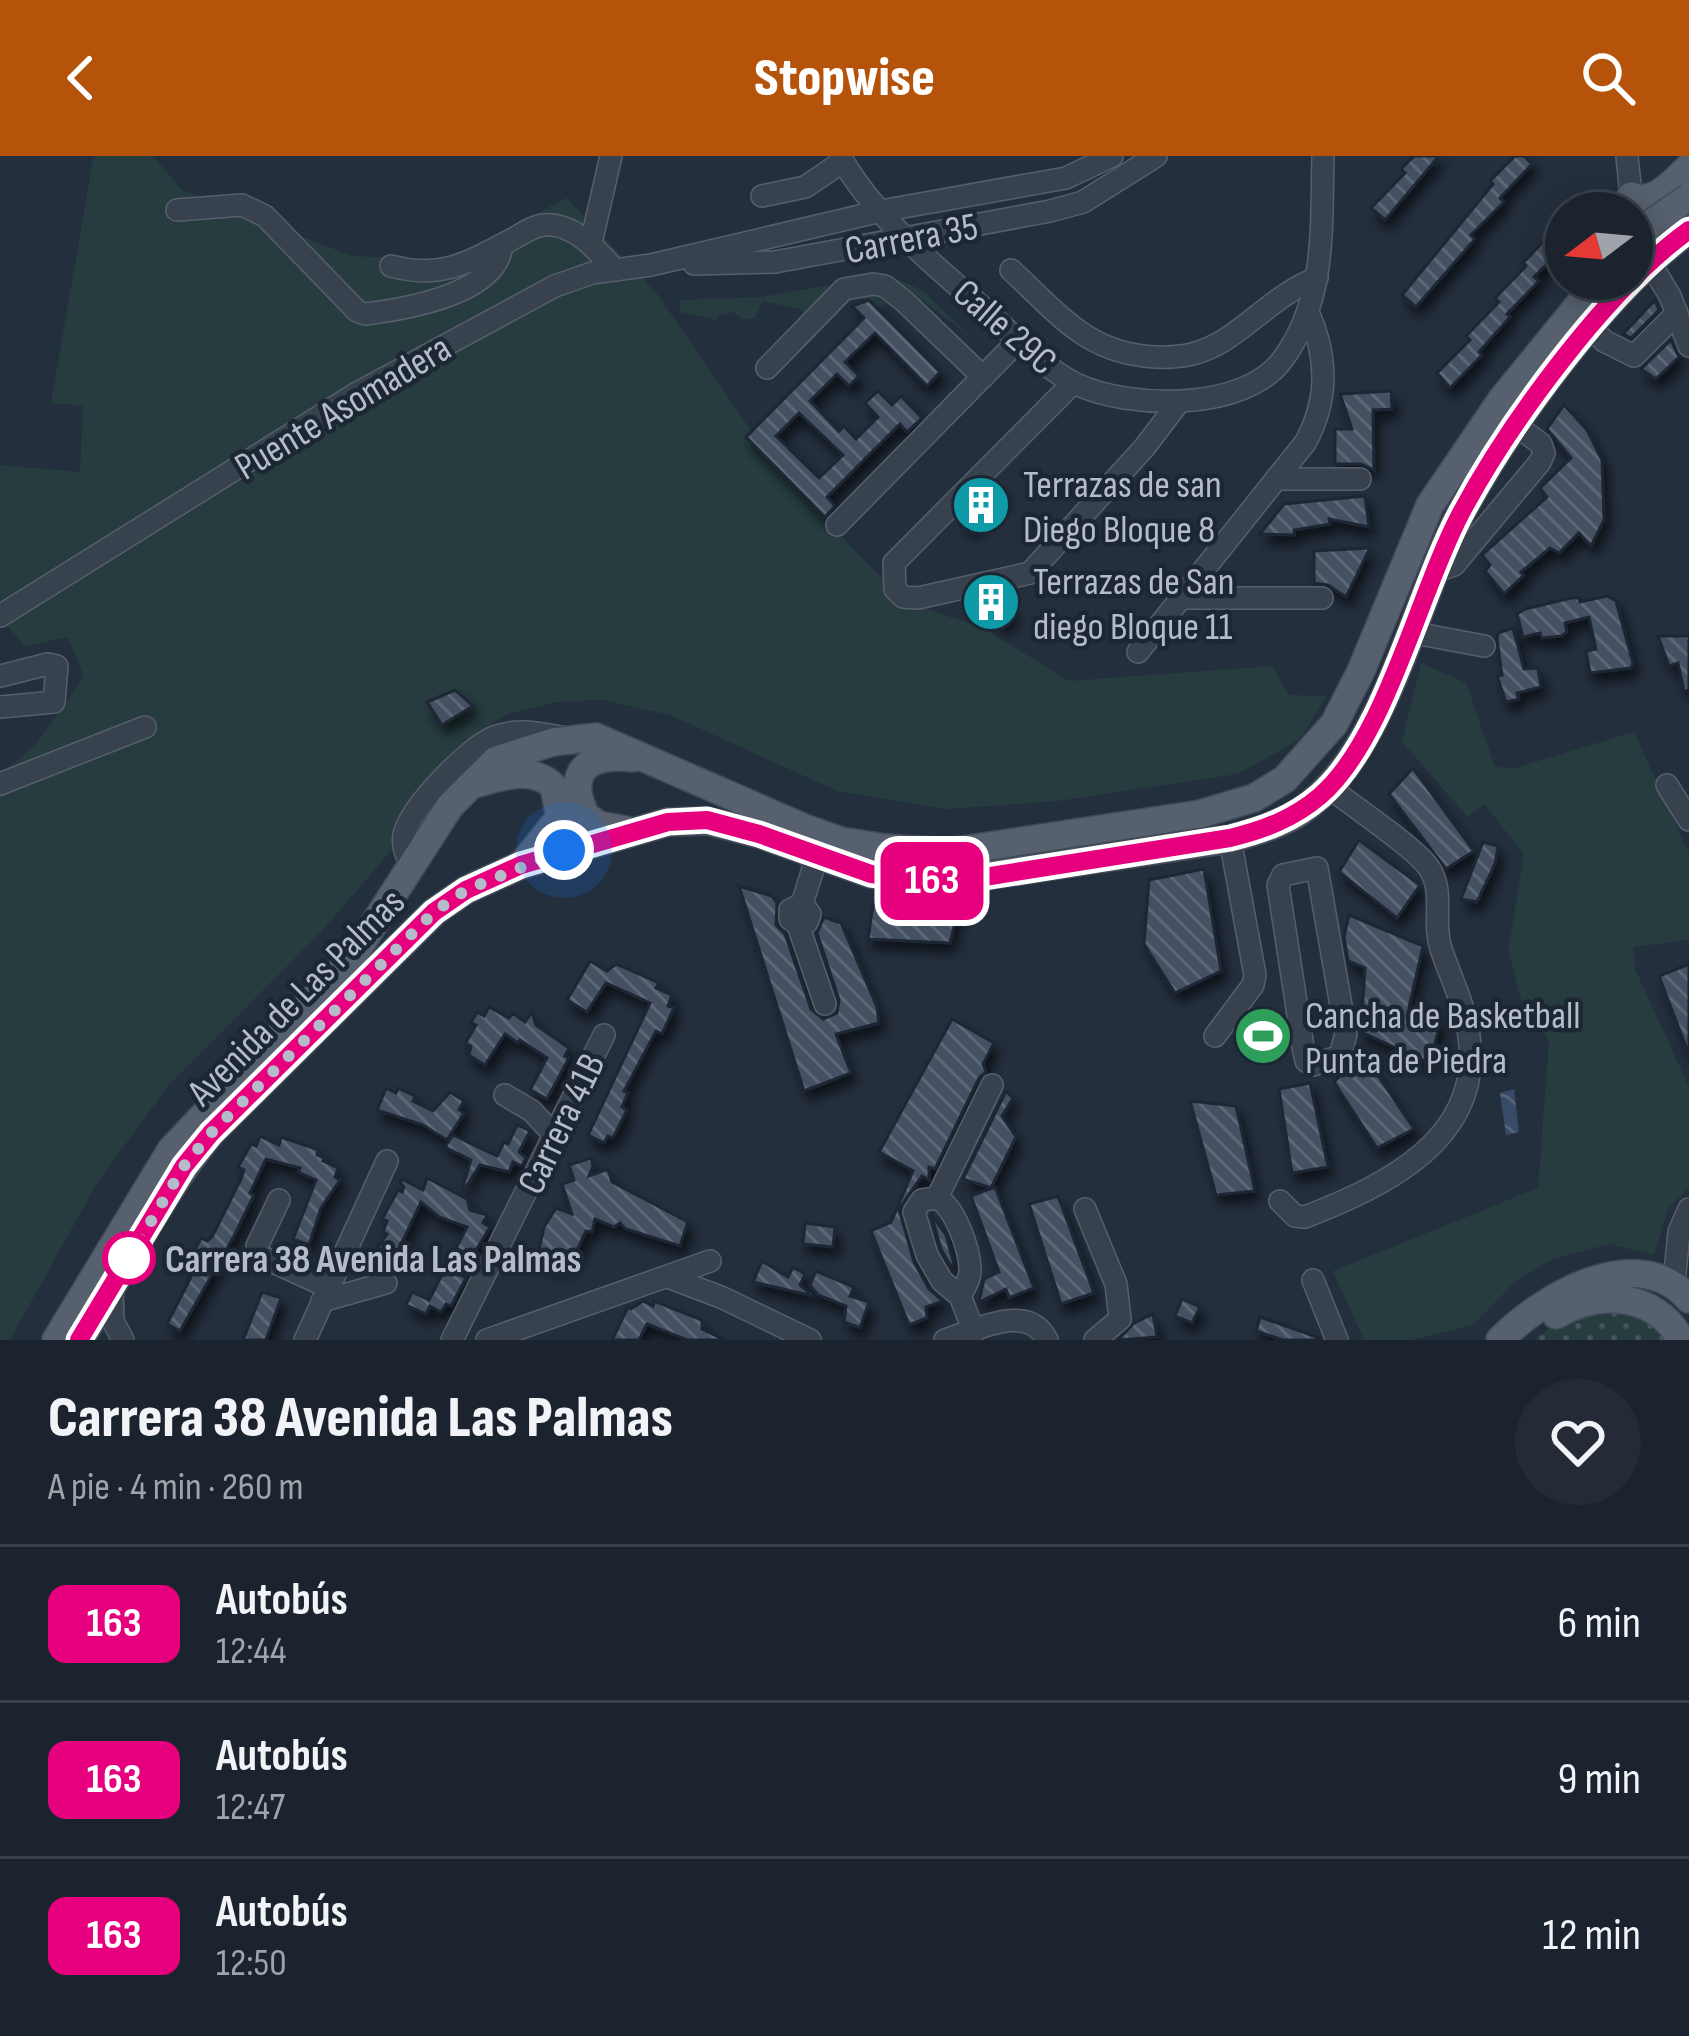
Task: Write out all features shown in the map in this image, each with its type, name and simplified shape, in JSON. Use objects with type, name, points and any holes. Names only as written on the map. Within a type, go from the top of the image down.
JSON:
[{"type":"main road","points":[[1653,197],[1689,168]]},
{"type":"main road","name":"Avenida de Las Palmas","points":[[1653,222],[1689,197]]},
{"type":"main road","name":"Avenida de Las Palmas","points":[[1653,252],[1689,230]]},
{"type":"main road","points":[[1504,396],[1510,367],[1560,300]]},
{"type":"main road","name":"Avenida de Las Palmas","points":[[56,1340],[171,1150],[340,972],[450,806],[496,760],[596,737],[841,841],[906,850],[949,852],[1200,814],[1254,798],[1285,779],[1334,724],[1430,505],[1504,396],[1583,300]]},
{"type":"main road","name":"Avenida de Las Palmas","points":[[79,1340],[161,1201],[211,1133],[434,912],[466,890],[521,865],[668,822],[707,820],[871,874],[944,881],[1230,838],[1280,822],[1344,771],[1363,740],[1463,508],[1517,425],[1612,300]]},
{"type":"main road","points":[[638,830],[615,830],[586,816],[578,792],[579,776],[601,757],[649,760]]},
{"type":"main road","points":[[470,785],[516,774],[541,776],[554,787],[560,810],[556,825],[521,865]]},
{"type":"main road","points":[[1511,1337],[1547,1300],[1589,1281],[1636,1276],[1684,1291]]},
{"type":"main road","points":[[1511,1337],[1563,1310],[1615,1298],[1631,1300],[1664,1318],[1681,1340]]},
{"type":"street","points":[[603,271],[591,242],[611,156]]},
{"type":"street","name":"Carrera 35","points":[[651,265],[881,211],[1066,178],[1112,156]]},
{"type":"street","name":"Carrera 35","points":[[603,271],[775,262],[1083,202],[1156,156]]},
{"type":"street","name":"Calle 29C","points":[[841,159],[905,236],[1018,340],[1073,383],[1115,397],[1179,402],[1220,395],[1256,381],[1281,363],[1308,312],[1317,278],[1323,156]]},
{"type":"street","points":[[1627,156],[1630,192]]},
{"type":"street","points":[[762,196],[805,187],[841,159]]},
{"type":"street","points":[[974,194],[985,222]]},
{"type":"street","points":[[177,210],[252,208],[365,314],[467,289],[497,264],[502,245]]},
{"type":"street","points":[[391,266],[420,274],[444,271],[544,224],[562,227],[591,242]]},
{"type":"street","points":[[1011,270],[1102,348],[1129,356],[1184,358],[1205,352],[1274,300],[1317,278]]},
{"type":"street","name":"Puente Asomadera","points":[[0,616],[357,393],[520,303],[603,271]]},
{"type":"street","points":[[1653,272],[1662,280],[1689,346]]},
{"type":"street","points":[[767,368],[844,289],[874,284],[905,302],[983,377]]},
{"type":"street","points":[[1138,652],[1316,423],[1324,367],[1308,312]]},
{"type":"street","points":[[1592,328],[1604,341],[1634,356],[1677,314]]},
{"type":"street","points":[[837,525],[1018,340]]},
{"type":"street","points":[[1073,383],[894,563],[895,589],[903,597],[918,598],[1030,572],[1144,448],[1179,402]]},
{"type":"street","points":[[1434,572],[1454,566],[1540,462],[1541,444],[1517,425]]},
{"type":"street","points":[[1276,479],[1360,479]]},
{"type":"street","points":[[1181,598],[1322,598]]},
{"type":"street","points":[[1408,632],[1484,646]]},
{"type":"street","points":[[0,676],[48,664],[57,666],[59,672],[54,701],[0,707]]},
{"type":"street","points":[[0,784],[145,727]]},
{"type":"street","points":[[410,863],[404,849],[405,829],[474,747],[521,730],[572,739]]},
{"type":"street","points":[[1667,785],[1689,820]]},
{"type":"street","points":[[1280,1201],[1295,1216],[1305,1216],[1375,1188],[1449,1130],[1468,1085],[1470,1038],[1438,940],[1434,876],[1420,856],[1329,787]]},
{"type":"street","points":[[1215,1036],[1256,975],[1230,838]]},
{"type":"street","points":[[817,856],[800,914],[825,1004]]},
{"type":"street","points":[[1317,868],[1346,1034],[1340,1056],[1313,1065],[1306,1061],[1303,1048],[1278,885],[1283,875],[1317,868]]},
{"type":"street","name":"Carrera 41B","points":[[452,1340],[604,1035]]},
{"type":"street","points":[[937,1198],[992,1085]]},
{"type":"street","points":[[505,1095],[532,1111],[554,1136]]},
{"type":"street","points":[[305,1340],[387,1160]]},
{"type":"street","points":[[961,1296],[970,1276],[969,1262],[950,1209],[937,1198],[922,1200],[914,1218],[939,1276],[961,1296],[974,1332]]},
{"type":"street","points":[[279,1200],[257,1246],[258,1255],[325,1294],[386,1283]]},
{"type":"street","points":[[1085,1209],[1116,1284],[1120,1319],[1095,1340]]},
{"type":"street","points":[[1684,1291],[1678,1232],[1689,1209]]},
{"type":"street","points":[[487,1340],[710,1262]]},
{"type":"street","points":[[668,1276],[810,1340]]},
{"type":"street","points":[[1313,1280],[1337,1340]]},
{"type":"street","points":[[112,1289],[112,1321],[123,1340]]},
{"type":"street","points":[[944,1340],[1013,1319],[1029,1322],[1047,1340]]},
{"type":"street","points":[[1479,1340],[1511,1337]]},
{"type":"green space","points":[[97,156],[153,156],[181,189],[352,256],[432,259],[462,251],[567,198],[658,295],[783,477],[905,602],[983,628],[1069,681],[1272,666],[1289,695],[1327,696],[1299,740],[1238,774],[1058,801],[947,809],[837,791],[670,715],[602,700],[557,702],[508,714],[477,732],[456,754],[389,853],[321,932],[169,1085],[97,1183],[10,1340],[0,1340],[0,775],[37,743],[84,677],[68,637],[25,646],[0,617],[0,465],[80,472],[83,406],[51,403]]},
{"type":"green space","points":[[889,275],[923,291],[973,339],[912,292],[877,308],[857,295],[838,295],[812,321],[799,309],[763,301],[756,317],[743,320],[734,312],[717,316],[717,320],[680,312],[679,300],[762,297]]},
{"type":"green space","points":[[1421,663],[1466,683],[1495,767],[1515,768],[1634,732],[1689,854],[1689,940],[1633,947],[1636,971],[1689,1087],[1689,1188],[1668,1209],[1654,1255],[1610,1244],[1553,1259],[1516,1281],[1473,1325],[1411,1340],[1364,1340],[1333,1271],[1538,1188],[1549,1041],[1522,1002],[1508,951],[1524,854],[1484,804],[1468,817],[1402,742]]},
{"type":"green space","name":"Cancha de Basketball Punta de Piedra","points":[[1271,1011],[1276,1055],[1255,1060],[1250,1017]]},
{"type":"green space","points":[[1615,1308],[1641,1316],[1669,1340],[1534,1340],[1567,1316]]},
{"type":"water","points":[[1514,1089],[1519,1132],[1506,1135],[1500,1093]]},
{"type":"building","points":[[1414,156],[1439,156],[1385,220],[1371,208],[1405,173],[1401,169]]},
{"type":"building","points":[[1515,156],[1524,156],[1532,164],[1416,307],[1402,295],[1493,184],[1490,181]]},
{"type":"building","points":[[1545,239],[1545,266],[1534,277],[1539,281],[1450,388],[1437,373],[1470,340],[1466,336],[1499,302],[1495,298],[1526,266],[1523,263]]},
{"type":"building","points":[[869,300],[940,372],[927,386],[875,333],[845,362],[859,376],[849,386],[837,374],[810,401],[839,431],[844,426],[856,439],[878,417],[865,403],[878,391],[892,405],[901,396],[922,418],[907,432],[900,424],[827,497],[835,506],[825,517],[746,437],[864,318],[852,306]],"holes":[[[799,413],[843,455],[819,478],[776,436]]]},
{"type":"building","points":[[1655,300],[1659,310],[1631,338],[1623,334]]},
{"type":"building","points":[[1671,340],[1679,357],[1656,379],[1641,369]]},
{"type":"building","points":[[1391,391],[1392,409],[1373,410],[1374,470],[1361,464],[1335,464],[1335,429],[1352,429],[1340,394]]},
{"type":"building","points":[[1564,405],[1587,430],[1602,460],[1604,520],[1591,546],[1579,533],[1559,553],[1550,548],[1504,594],[1485,571],[1490,565],[1482,555],[1547,497],[1540,488],[1571,458],[1547,429]]},
{"type":"building","name":"Terrazas de san Diego Bloque 8","points":[[994,484],[1005,495],[970,529],[960,518]]},
{"type":"building","points":[[1365,496],[1369,527],[1329,519],[1330,524],[1294,530],[1294,535],[1260,534],[1284,504]]},
{"type":"building","points":[[1370,548],[1346,597],[1328,585],[1314,583],[1314,551]]},
{"type":"building","name":"Terrazas de San diego Bloque 11","points":[[998,596],[1015,611],[1004,625],[975,601]]},
{"type":"building","points":[[1607,596],[1616,601],[1631,668],[1590,673],[1586,651],[1596,649],[1589,617],[1565,623],[1567,632],[1562,636],[1523,637],[1517,614],[1525,609],[1571,598],[1580,602]]},
{"type":"building","points":[[1513,628],[1524,669],[1538,668],[1541,687],[1517,693],[1519,699],[1506,702],[1497,676],[1502,675],[1497,639],[1498,633]]},
{"type":"building","points":[[1658,636],[1689,636],[1689,690],[1684,691],[1678,663],[1669,666]]},
{"type":"building","points":[[455,690],[473,706],[442,725],[427,702]]},
{"type":"building","points":[[1413,768],[1474,851],[1446,869],[1389,794]]},
{"type":"building","points":[[1359,840],[1420,885],[1397,918],[1339,872]]},
{"type":"building","points":[[1483,842],[1498,846],[1495,864],[1477,902],[1461,899]]},
{"type":"building","points":[[1204,869],[1221,971],[1175,993],[1144,944],[1149,880]]},
{"type":"building","points":[[739,886],[772,896],[777,903],[776,925],[785,934],[811,1009],[823,1019],[837,1013],[839,1000],[817,933],[824,917],[841,923],[877,1007],[879,1023],[836,1034],[851,1073],[804,1091]]},
{"type":"building","points":[[873,905],[958,910],[950,943],[868,939]]},
{"type":"building","points":[[1349,915],[1423,946],[1409,1007],[1440,1019],[1431,1064],[1361,1032],[1365,968],[1348,961],[1344,937]]},
{"type":"building","points":[[590,961],[607,971],[616,964],[659,983],[656,988],[672,995],[668,1006],[674,1008],[624,1091],[628,1093],[622,1107],[627,1110],[613,1138],[608,1136],[604,1143],[588,1135],[650,1003],[606,983],[587,1012],[567,1000]]},
{"type":"building","points":[[1689,964],[1689,1052],[1688,1052],[1659,976]]},
{"type":"building","points":[[489,1007],[509,1018],[513,1013],[525,1022],[532,1012],[536,1025],[569,1048],[565,1056],[569,1058],[547,1099],[530,1090],[547,1058],[520,1040],[505,1034],[485,1065],[469,1055],[471,1046],[465,1044],[476,1025],[471,1023],[477,1012],[484,1016]]},
{"type":"building","points":[[952,1019],[994,1043],[983,1064],[986,1072],[935,1169],[929,1167],[929,1180],[922,1176],[899,1209],[914,1262],[929,1289],[943,1301],[926,1307],[927,1318],[909,1325],[871,1231],[891,1222],[913,1171],[879,1152]]},
{"type":"building","points":[[1363,1053],[1414,1129],[1377,1148],[1334,1082]]},
{"type":"building","points":[[1310,1083],[1328,1167],[1292,1173],[1279,1089]]},
{"type":"building","points":[[386,1088],[415,1096],[413,1101],[433,1111],[450,1092],[464,1101],[459,1110],[464,1113],[447,1140],[423,1125],[377,1110]]},
{"type":"building","points":[[1006,1091],[1013,1098],[1002,1116],[1016,1137],[991,1188],[963,1179]]},
{"type":"building","points":[[1190,1101],[1236,1106],[1255,1191],[1216,1195]]},
{"type":"building","points":[[517,1125],[530,1131],[519,1152],[526,1158],[522,1166],[513,1162],[509,1172],[480,1165],[463,1186],[471,1160],[445,1147],[453,1135],[497,1156]]},
{"type":"building","points":[[260,1136],[279,1145],[281,1137],[319,1150],[323,1161],[338,1168],[335,1177],[340,1180],[321,1208],[309,1245],[293,1239],[316,1180],[298,1172],[300,1168],[266,1159],[234,1236],[180,1331],[167,1324],[191,1277],[187,1275],[194,1264],[189,1261],[201,1238],[212,1237],[241,1179],[244,1170],[238,1167]]},
{"type":"building","points":[[591,1158],[589,1176],[608,1169],[612,1182],[688,1222],[680,1246],[620,1223],[614,1227],[595,1219],[571,1263],[563,1260],[560,1269],[537,1259],[544,1227],[556,1208],[572,1214],[562,1184],[574,1180],[569,1165]]},
{"type":"building","points":[[427,1178],[467,1199],[470,1210],[487,1215],[483,1223],[490,1227],[461,1275],[466,1278],[451,1306],[446,1304],[441,1312],[430,1306],[426,1314],[406,1305],[412,1292],[429,1300],[467,1227],[439,1217],[421,1202],[400,1247],[382,1264],[372,1256],[387,1234],[383,1232],[387,1221],[382,1219],[398,1190],[402,1192],[402,1179],[423,1190]]},
{"type":"building","points":[[995,1187],[1034,1288],[1009,1298],[1006,1289],[979,1302],[984,1279],[999,1272],[971,1196]]},
{"type":"building","points":[[1058,1196],[1094,1293],[1061,1304],[1029,1204]]},
{"type":"building","points":[[931,1214],[946,1235],[954,1264],[950,1265],[941,1249]]},
{"type":"building","points":[[805,1223],[835,1227],[833,1247],[803,1244]]},
{"type":"building","points":[[762,1261],[788,1277],[793,1267],[805,1274],[800,1285],[813,1296],[753,1282]]},
{"type":"building","points":[[816,1271],[854,1287],[850,1296],[869,1302],[860,1328],[844,1322],[846,1306],[818,1295],[810,1285]]},
{"type":"building","points":[[262,1292],[281,1298],[266,1340],[243,1340]]},
{"type":"building","points":[[1182,1299],[1200,1307],[1192,1323],[1175,1316]]},
{"type":"building","points":[[643,1301],[702,1320],[702,1329],[725,1340],[687,1340],[647,1324],[639,1340],[612,1340],[628,1307]]},
{"type":"building","points":[[1153,1314],[1157,1337],[1118,1340],[1134,1323]]},
{"type":"building","points":[[1260,1317],[1320,1340],[1283,1340],[1256,1331]]},
{"type":"bus line","name":"163","points":[[79,1340],[167,1192],[211,1133],[434,912],[466,890],[521,865],[668,822],[707,820],[871,874],[944,881],[1230,838],[1298,813],[1355,755],[1463,508],[1499,451],[1558,368],[1610,306],[1665,247],[1689,230]]},
{"type":"place","name":"Terrazas de san Diego Bloque 8","points":[[981,505]]},
{"type":"place","name":"Terrazas de San diego Bloque 11","points":[[991,602]]},
{"type":"place","name":"Cancha de Basketball Punta de Piedra","points":[[1263,1036]]},
{"type":"place","name":"Carrera 38 Avenida Las Palmas","points":[[129,1258]]},
{"type":"route","points":[[129,1258],[184,1166],[211,1133],[407,936],[466,890],[564,850]]}]
